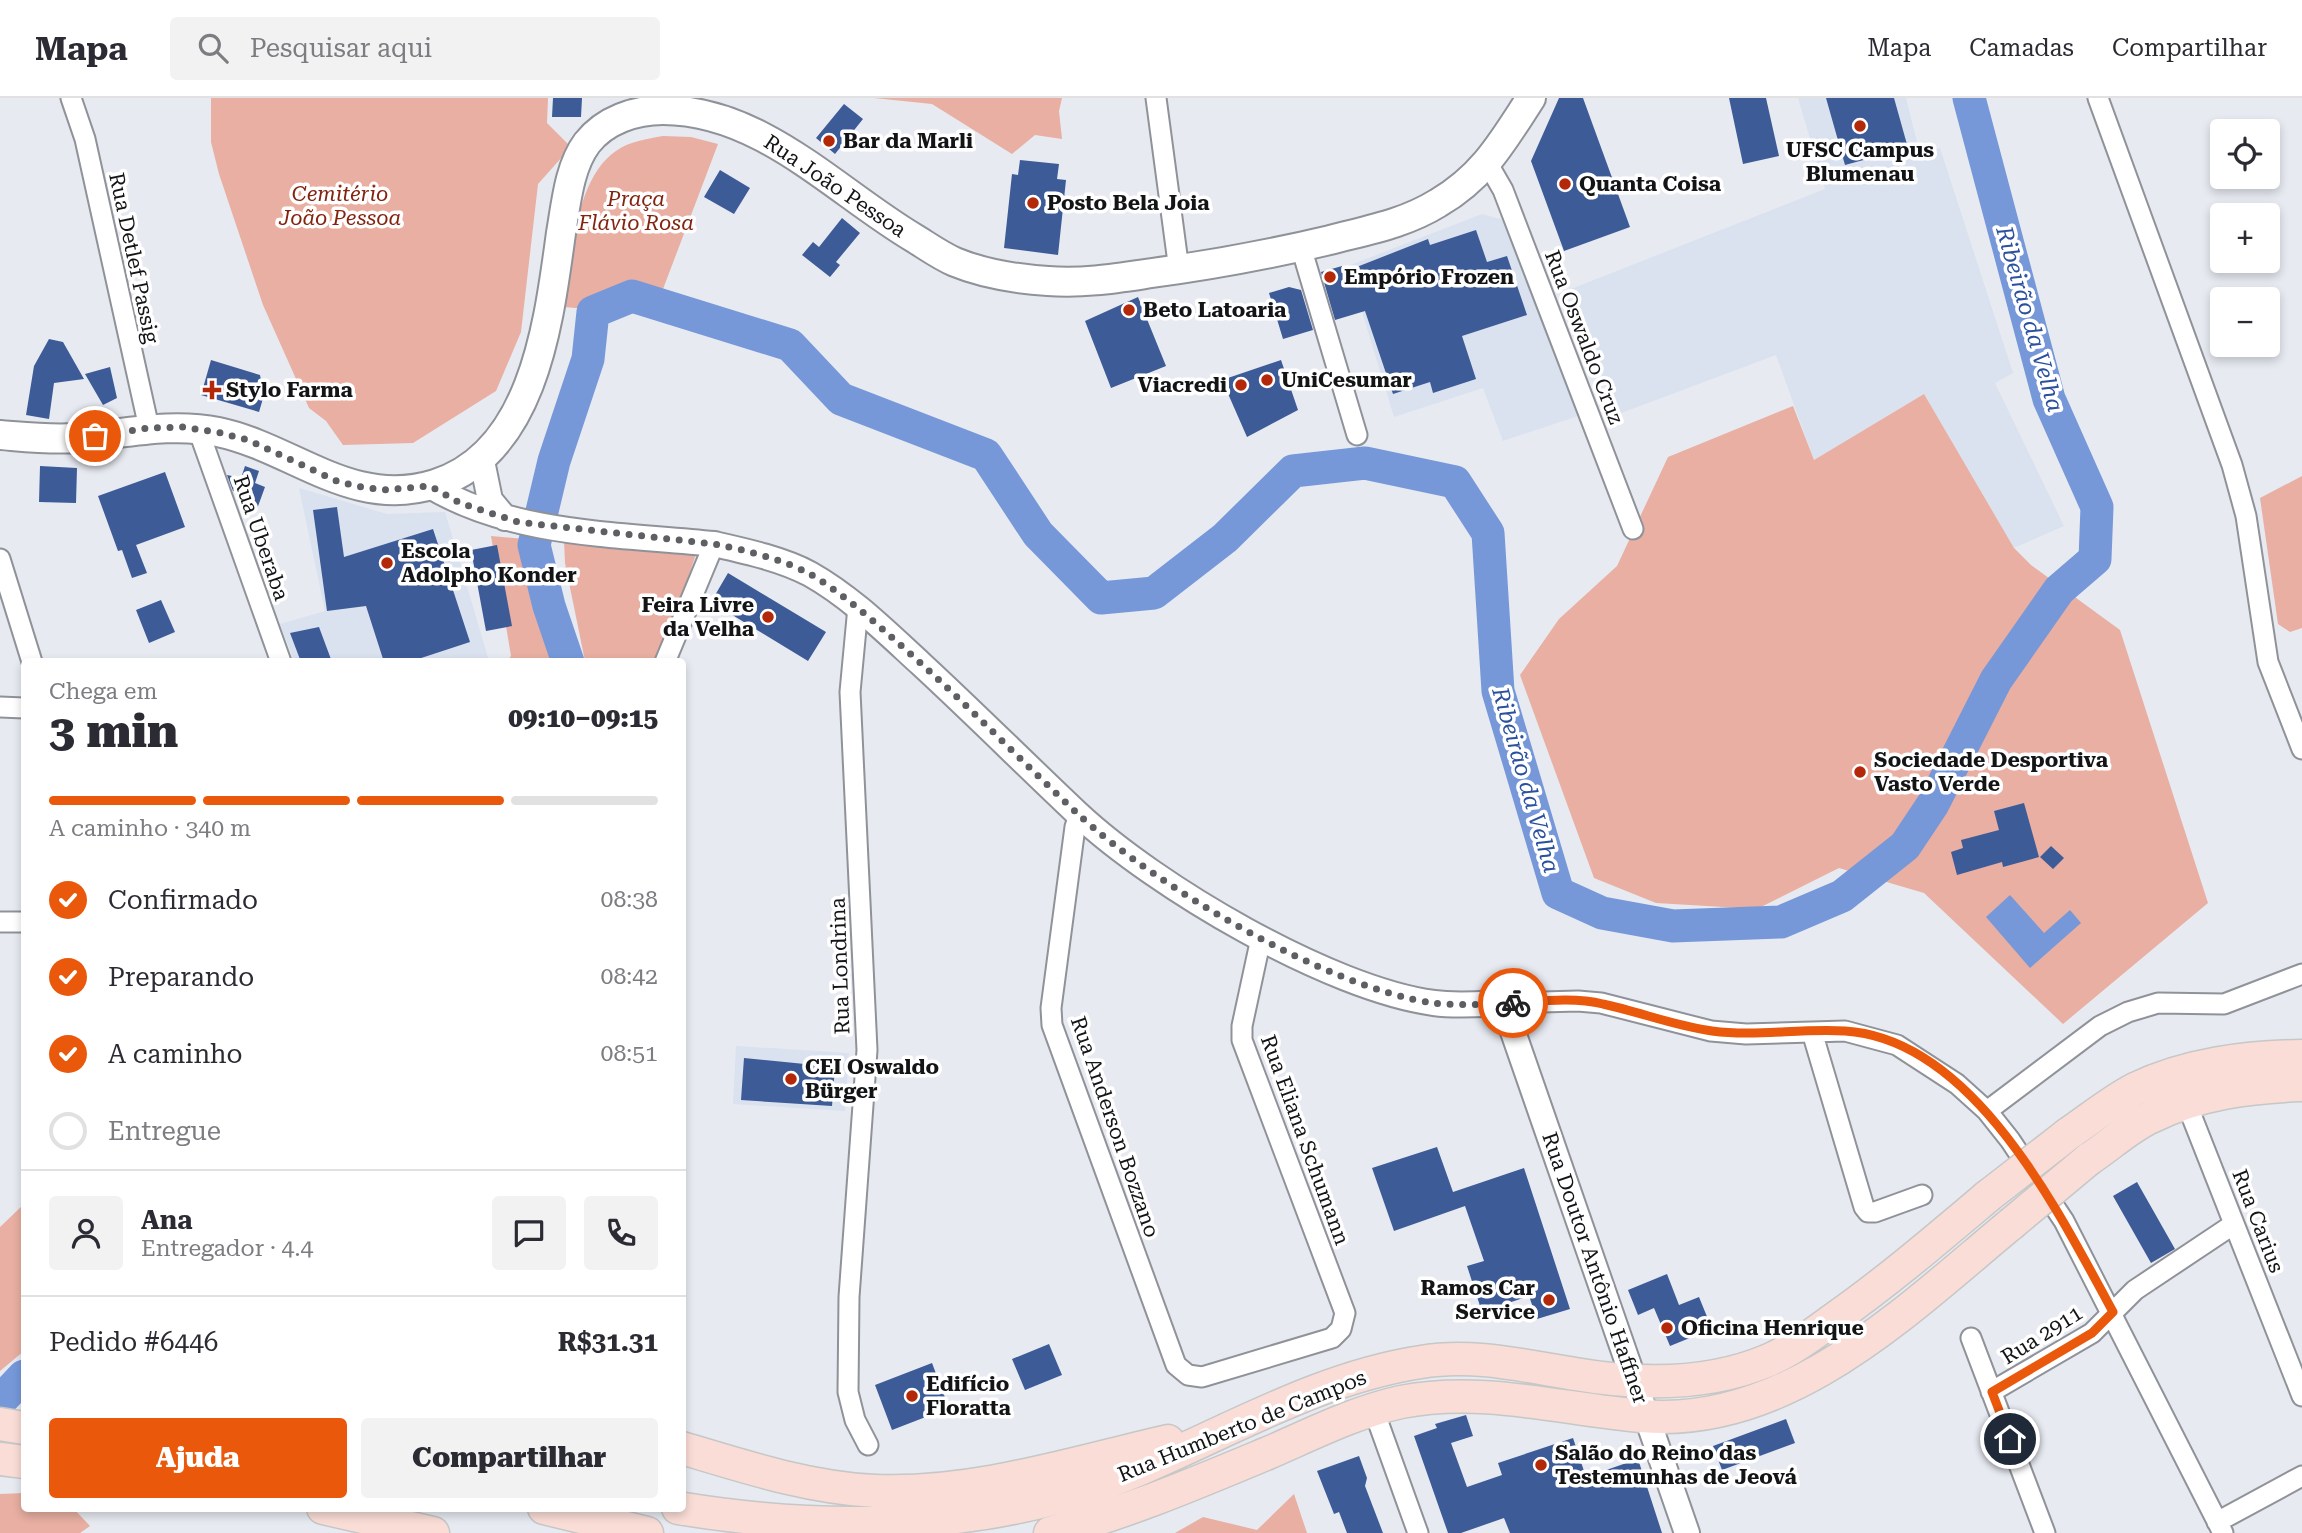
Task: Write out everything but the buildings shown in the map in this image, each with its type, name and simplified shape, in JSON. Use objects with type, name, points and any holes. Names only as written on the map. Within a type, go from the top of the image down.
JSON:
[{"type":"main road","name":"Rua João Pessoa","points":[[459,475],[515,414],[535,372],[548,320],[574,167],[587,142],[634,106],[692,112],[755,133],[794,155],[891,224],[953,261],[998,275],[1049,282],[1098,280],[1179,270],[1301,247],[1409,220],[1441,201],[1488,164],[1531,98]]},
{"type":"main road","points":[[0,435],[71,439],[149,428],[198,429],[248,440],[339,482],[384,490],[459,475]]},
{"type":"main road","name":"Rua Humberto de Campos","points":[[686,1510],[724,1520],[794,1528],[856,1528],[977,1517],[1046,1503],[1137,1470],[1238,1424],[1360,1374],[1424,1361],[1489,1360],[1634,1381],[1690,1381],[1736,1372],[1771,1360],[1876,1290],[1988,1196],[2068,1134],[2134,1090],[2181,1071],[2225,1062],[2302,1056]]},
{"type":"main road","name":"Rua Humberto de Campos","points":[[1051,1533],[1147,1504],[1373,1408],[1434,1396],[1495,1396],[1646,1416],[1724,1409],[1776,1392],[1822,1369],[1906,1309],[2089,1160],[2149,1117],[2186,1102],[2232,1089],[2302,1085]]},
{"type":"main road","points":[[0,1424],[21,1428]]},
{"type":"main road","points":[[686,1449],[817,1484],[874,1491],[916,1491],[998,1481],[1238,1424]]},
{"type":"main road","points":[[0,1459],[21,1462]]},
{"type":"main road","points":[[1091,1533],[1147,1504]]},
{"type":"main road","points":[[341,1512],[433,1533]]},
{"type":"main road","points":[[560,1512],[647,1533],[650,1512]]},
{"type":"street","name":"Rua Detlef Passig","points":[[72,98],[85,139],[149,428]]},
{"type":"street","points":[[1156,98],[1179,270]]},
{"type":"street","points":[[2098,98],[2232,466],[2246,516],[2268,662],[2302,749]]},
{"type":"street","name":"Rua Oswaldo Cruz","points":[[1488,164],[1503,190],[1633,530]]},
{"type":"street","points":[[1301,247],[1357,435]]},
{"type":"street","name":"Rua Uberaba","points":[[198,429],[280,658]]},
{"type":"street","points":[[459,475],[499,513]]},
{"type":"street","points":[[459,475],[468,498],[499,513]]},
{"type":"street","points":[[459,475],[460,503],[574,529],[714,544],[744,550],[808,573],[858,607],[1013,749],[1079,815],[1177,888],[1261,938],[1310,962],[1395,994],[1434,1003],[1601,1003],[1711,1031],[1845,1031],[1897,1045],[1957,1084],[1987,1111],[2064,1221],[2113,1312],[2220,1527],[2302,1476]]},
{"type":"street","points":[[667,658],[714,544]]},
{"type":"street","points":[[0,559],[31,658]]},
{"type":"street","name":"Rua Londrina","points":[[858,607],[850,692],[867,1050],[849,1297],[848,1392],[855,1420],[868,1445]]},
{"type":"street","points":[[0,707],[21,708]]},
{"type":"street","name":"Rua Anderson Bozzano","points":[[1079,815],[1052,995],[1052,1025],[1176,1365],[1188,1375],[1202,1377],[1332,1338],[1341,1329],[1345,1314]]},
{"type":"street","points":[[0,922],[21,922]]},
{"type":"street","name":"Rua Eliana Schumann","points":[[1261,938],[1242,1026],[1242,1040],[1345,1314]]},
{"type":"street","points":[[1987,1111],[2100,1026],[2128,1012],[2158,1003],[2224,1004],[2302,974]]},
{"type":"street","name":"Rua Doutor Antônio Haffner","points":[[1503,1003],[1687,1533]]},
{"type":"street","points":[[1811,1032],[1864,1207],[1868,1212],[1875,1213],[1922,1195]]},
{"type":"street","name":"Rua Carius","points":[[2186,1102],[2302,1396]]},
{"type":"street","name":"Rua 2911","points":[[1992,1392],[2092,1333],[2135,1290],[2234,1224]]},
{"type":"street","points":[[1971,1338],[2045,1533]]},
{"type":"street","points":[[1373,1408],[1418,1533]]},
{"type":"shaded area","points":[[1798,98],[1906,98],[1920,154],[1940,148],[2013,373],[1995,383],[2064,526],[2014,548],[1924,394],[1814,460],[1776,355],[1616,415],[1571,289],[1825,189]]},
{"type":"shaded area","points":[[1482,214],[1504,220],[1511,230],[1578,416],[1503,441],[1483,388],[1394,417],[1348,266]]},
{"type":"shaded area","name":"Escola Adolpho Konder","points":[[299,488],[387,514],[445,512],[488,658],[293,658],[280,624],[325,611]]},
{"type":"shaded area","name":"CEI Oswaldo Bürger","points":[[736,1046],[849,1053],[845,1111],[733,1104]]},
{"type":"green space","name":"Cemitério João Pessoa","points":[[211,98],[548,98],[547,123],[571,147],[538,184],[521,332],[496,391],[413,443],[343,445],[326,421],[309,408],[263,305],[219,174],[211,142]]},
{"type":"green space","points":[[874,98],[1062,98],[1059,111],[1062,139],[1035,135],[1012,154],[932,104]]},
{"type":"green space","name":"Praça Flávio Rosa","points":[[663,136],[691,137],[718,144],[663,289],[622,290],[596,301],[588,309],[564,307],[572,245],[591,180],[602,164],[616,151],[639,141]]},
{"type":"green space","name":"Sociedade Desportiva Vasto Verde","points":[[1924,394],[2014,548],[2031,565],[2120,630],[2208,903],[2063,1024],[1924,893],[1839,868],[1757,909],[1656,903],[1594,878],[1520,675],[1559,619],[1617,566],[1668,457],[1793,406],[1814,460]]},
{"type":"green space","points":[[2302,476],[2302,628],[2290,632],[2278,624],[2260,498]]},
{"type":"green space","points":[[491,536],[526,539],[557,658],[509,658]]},
{"type":"green space","points":[[564,541],[696,554],[671,630],[655,658],[584,658],[565,563]]},
{"type":"green space","points":[[21,1207],[21,1354],[0,1371],[0,1227]]},
{"type":"green space","points":[[21,1493],[21,1512],[77,1512],[90,1526],[80,1533],[0,1533],[0,1494]]},
{"type":"green space","points":[[1294,1494],[1307,1533],[1175,1533],[1203,1517],[1257,1530]]},
{"type":"water","points":[[2010,895],[2044,933],[2070,910],[2081,923],[2030,968],[1986,917]]},
{"type":"waterway","name":"Ribeirão da Velha","points":[[567,658],[549,606],[534,545],[554,461],[588,359],[593,312],[632,296],[790,345],[841,399],[986,455],[1038,534],[1101,598],[1154,593],[1225,538],[1293,471],[1365,463],[1455,482],[1488,533],[1498,691],[1558,893],[1602,913],[1673,926],[1781,922],[1842,896],[1905,846],[1933,804],[1996,680],[2059,590],[2095,559],[2097,507],[2049,399],[1969,98]]},
{"type":"waterway","name":"Ribeirão da Velha","points":[[0,1401],[21,1379]]},
{"type":"way so far","points":[[95,436],[149,428],[183,427],[221,433],[248,440],[339,482],[384,490],[430,486],[460,503],[518,522],[714,544],[744,550],[808,573],[858,607],[1013,749],[1079,815],[1177,888],[1261,938],[1310,962],[1372,987],[1434,1003],[1513,1003]]},
{"type":"place","name":"UFSC Campus Blumenau","points":[[1860,126]]},
{"type":"place","name":"Bar da Marli","points":[[829,141]]},
{"type":"place","name":"Quanta Coisa","points":[[1565,184]]},
{"type":"place","name":"Posto Bela Joia","points":[[1033,203]]},
{"type":"place","name":"Empório Frozen","points":[[1330,277]]},
{"type":"place","name":"Beto Latoaria","points":[[1129,310]]},
{"type":"place","name":"UniCesumar","points":[[1267,380]]},
{"type":"place","name":"Viacredi","points":[[1241,385]]},
{"type":"place","name":"Stylo Farma","points":[[212,390]]},
{"type":"place","name":"Escola Adolpho Konder","points":[[387,563]]},
{"type":"place","name":"Feira Livre da Velha","points":[[768,617]]},
{"type":"place","name":"Sociedade Desportiva Vasto Verde","points":[[1860,772]]},
{"type":"place","name":"CEI Oswaldo Bürger","points":[[791,1079]]},
{"type":"place","name":"Ramos Car Service","points":[[1549,1300]]},
{"type":"place","name":"Oficina Henrique","points":[[1667,1328]]},
{"type":"place","name":"Edifício Floratta","points":[[912,1396]]},
{"type":"place","name":"Salão do Reino das Testemunhas de Jeová","points":[[1541,1465]]},
{"type":"route","points":[[1513,1003],[1601,1003],[1668,1022],[1711,1031],[1745,1034],[1845,1031],[1872,1036],[1897,1045],[1918,1056],[1957,1084],[1987,1111],[2010,1140],[2064,1221],[2113,1312],[2092,1333],[1992,1392],[2010,1439]]}]
